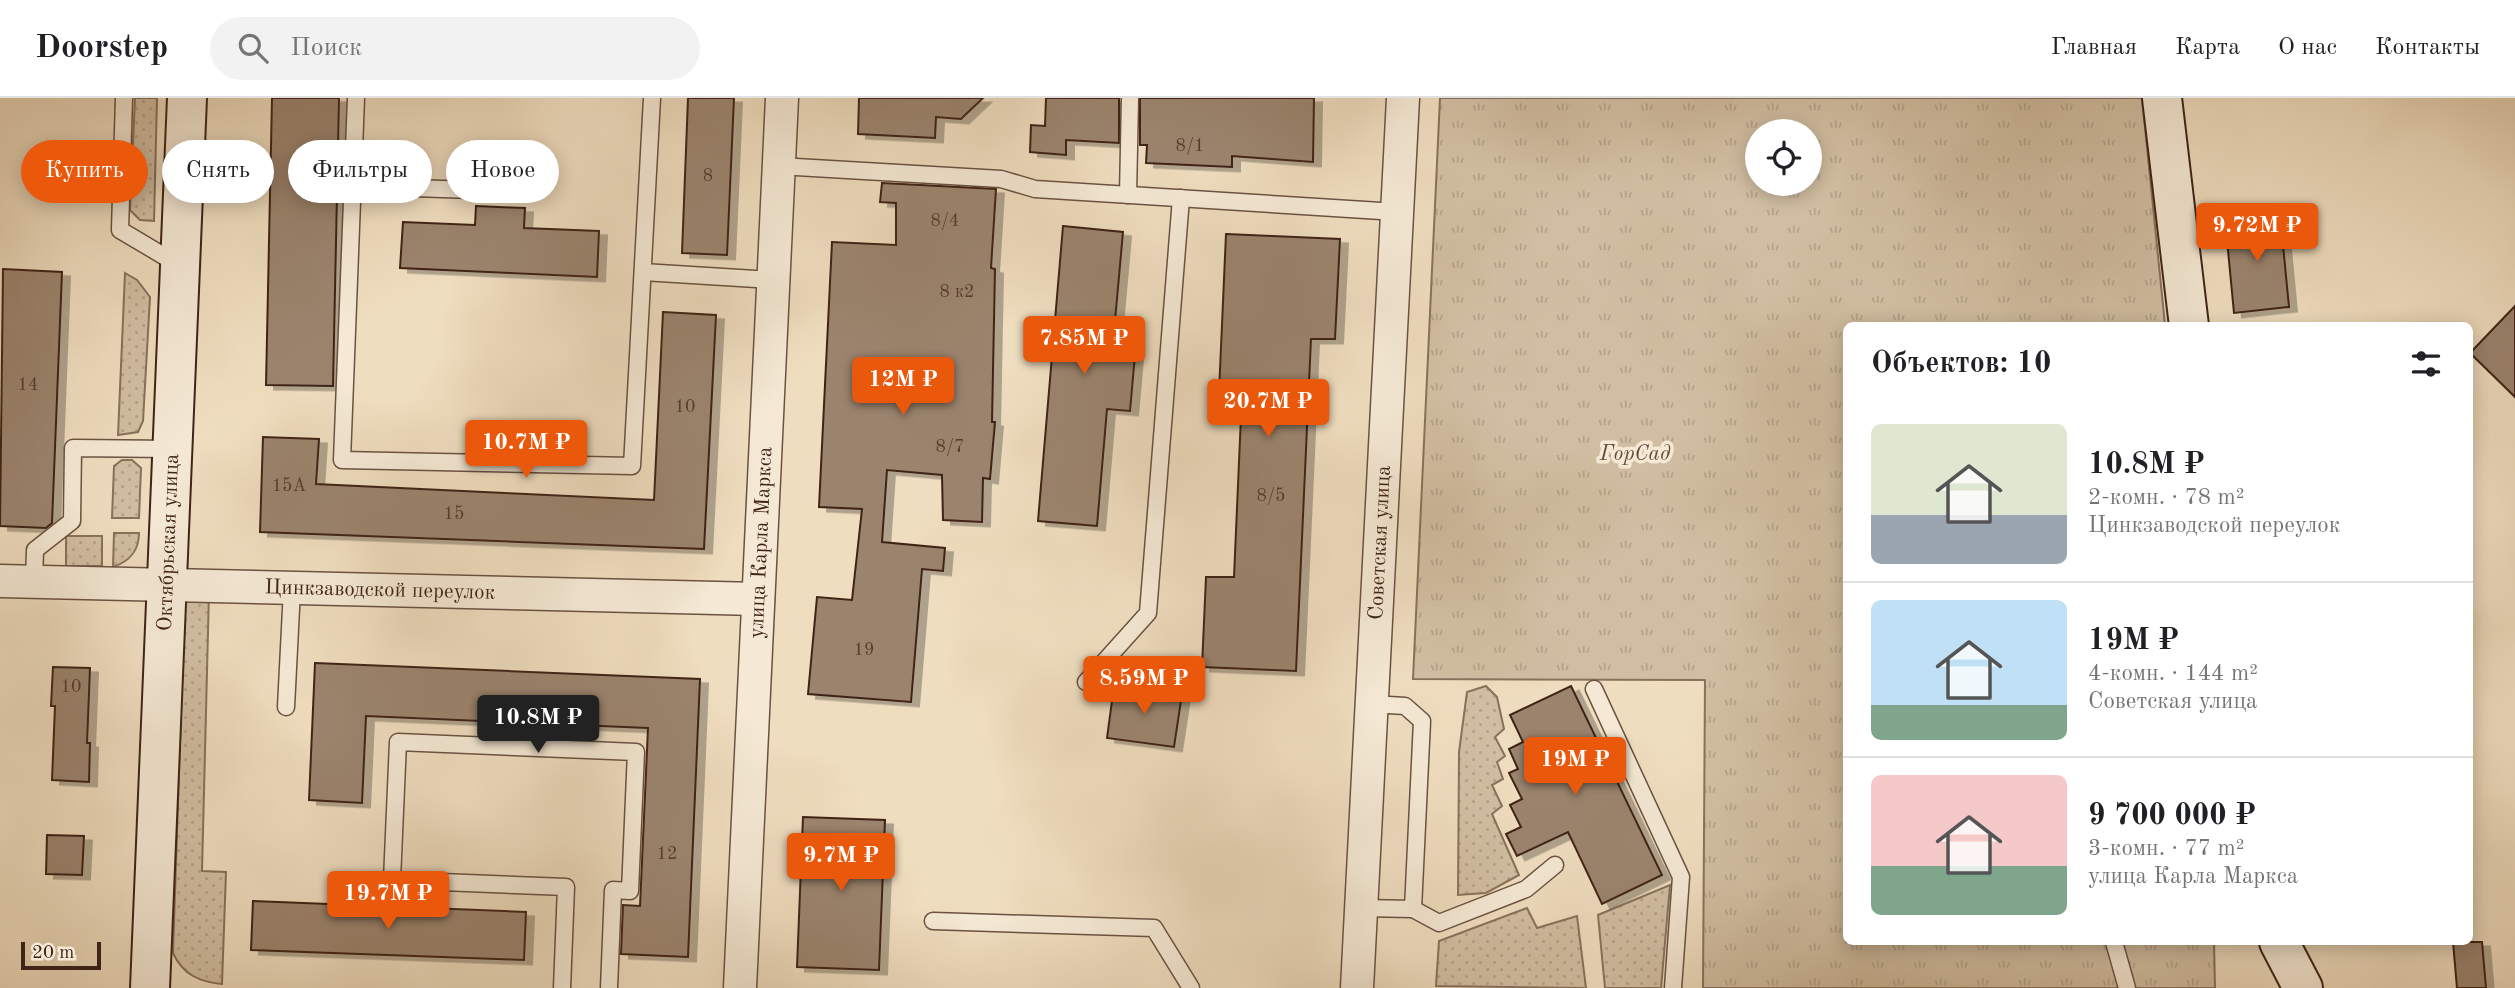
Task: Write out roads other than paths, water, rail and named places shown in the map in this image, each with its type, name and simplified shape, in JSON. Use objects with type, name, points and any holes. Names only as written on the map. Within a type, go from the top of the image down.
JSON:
[{"type":"street","name":"Октябрьская улица","points":[[150,988],[187,98]]},
{"type":"street","name":"улица Карла Маркса","points":[[740,988],[782,98]]},
{"type":"street","name":"Советская улица","points":[[1357,988],[1403,98]]},
{"type":"street","points":[[2162,98],[2189,322]]},
{"type":"street","name":"Цинкзаводской переулок","points":[[0,581],[758,599]]},
{"type":"street","points":[[2281,945],[2303,988]]},
{"type":"lane","points":[[124,98],[120,230],[180,266]]},
{"type":"lane","points":[[355,140],[356,98]]},
{"type":"lane","points":[[352,203],[342,460],[632,466],[652,98]]},
{"type":"lane","points":[[1128,195],[1130,98]]},
{"type":"lane","points":[[779,166],[1001,178],[1035,189],[1397,212]]},
{"type":"lane","points":[[1086,682],[1148,613],[1181,198]]},
{"type":"lane","points":[[643,272],[773,280]]},
{"type":"lane","points":[[34,581],[35,550],[72,521],[73,449],[173,449]]},
{"type":"lane","points":[[286,707],[292,589]]},
{"type":"lane","points":[[1594,689],[1681,877],[1673,988]]},
{"type":"lane","points":[[1372,704],[1405,706],[1422,721],[1413,909]]},
{"type":"lane","points":[[562,988],[566,887],[392,880],[398,742],[636,752],[630,891],[613,890],[609,988]]},
{"type":"lane","points":[[1362,908],[1413,909],[1438,923],[1526,889],[1555,865]]},
{"type":"lane","points":[[933,921],[1154,929],[1191,988]]},
{"type":"lane","points":[[2116,945],[2127,988]]},
{"type":"park label","name":"ГорСад","points":[[1635,454]]}]
